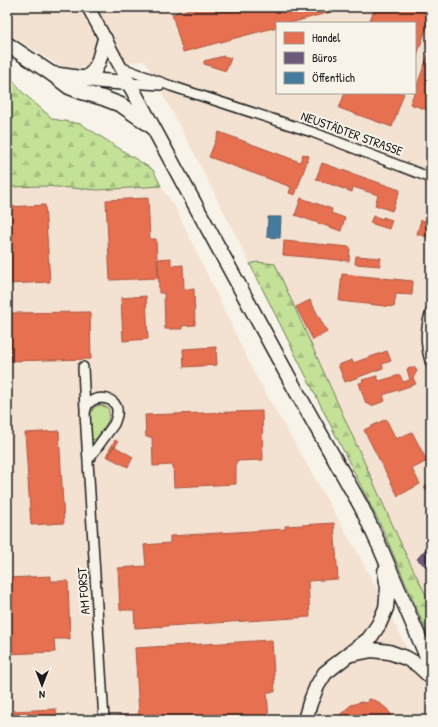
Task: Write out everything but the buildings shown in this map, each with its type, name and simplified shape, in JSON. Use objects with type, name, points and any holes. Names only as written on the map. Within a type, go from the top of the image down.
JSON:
[{"type":"main road","points":[[88,7],[294,387],[361,506],[431,666]]},
{"type":"main road","points":[[85,79],[94,71],[98,63],[105,39]]},
{"type":"main road","points":[[7,44],[69,87],[121,105],[152,126]]},
{"type":"main road","points":[[52,74],[129,83]]},
{"type":"main road","points":[[305,720],[317,686],[325,673],[369,639],[379,624],[386,608],[388,588],[380,547]]},
{"type":"main road","points":[[348,655],[372,650],[388,652],[406,658],[418,665],[431,677]]},
{"type":"street","name":"NEUSTÄDTER STRASSE","points":[[120,67],[171,86],[312,132],[431,178]]},
{"type":"street","name":"NEUSTÄDTER STRASSE","points":[[129,83],[171,86]]},
{"type":"street","points":[[431,312],[427,324],[426,336],[427,351],[431,364]]},
{"type":"street","name":"AM FORST","points":[[83,367],[104,720]]},
{"type":"street","points":[[85,413],[87,405],[99,398],[107,399],[112,402],[116,406],[117,413],[114,424],[88,460]]},
{"type":"shaded area","points":[[7,7],[431,7],[431,605],[257,262],[250,264],[191,147],[145,61],[87,66],[74,70],[58,65],[7,33]]},
{"type":"shaded area","points":[[44,186],[98,190],[161,186],[176,209],[255,375],[359,555],[431,695],[431,720],[7,720],[7,187]]},
{"type":"green space","points":[[7,72],[22,92],[53,119],[81,124],[153,170],[161,186],[98,190],[44,186],[7,187]]},
{"type":"green space","points":[[257,262],[275,264],[407,557],[431,605],[431,642],[382,528],[250,264]]},
{"type":"green space","points":[[101,405],[108,408],[109,416],[104,428],[96,439],[93,440],[91,438],[90,417],[94,407]]}]
